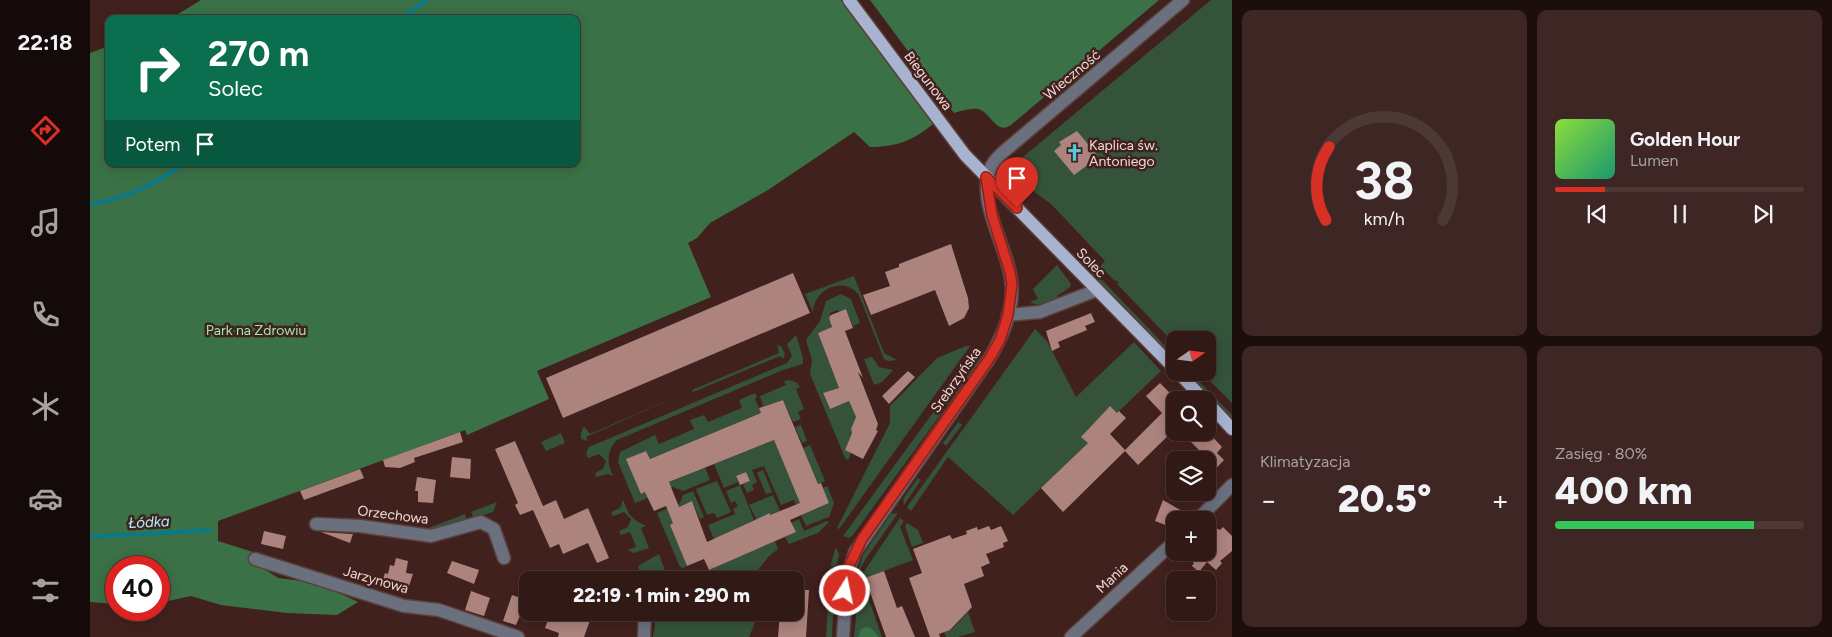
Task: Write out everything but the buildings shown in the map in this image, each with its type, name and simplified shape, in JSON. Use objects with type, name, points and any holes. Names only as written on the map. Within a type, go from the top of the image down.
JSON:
[{"type":"main road","name":"Biegunowa","points":[[849,0],[965,155],[986,177]]},
{"type":"main road","name":"Solec","points":[[986,177],[1166,360]]},
{"type":"main road","points":[[1186,381],[1196,391]]},
{"type":"main road","points":[[1216,412],[1232,429]]},
{"type":"street","name":"Wieczność","points":[[986,177],[993,163],[1001,155],[1183,0]]},
{"type":"street","name":"Srebrzyńska","points":[[843,637],[846,576],[855,552],[989,359],[1000,340],[1008,315],[1012,294],[1011,278],[992,215],[986,177]]},
{"type":"street","points":[[1008,315],[1040,312],[1097,290]]},
{"type":"street","points":[[1206,511],[1232,485]]},
{"type":"street","name":"Orzechowa","points":[[316,524],[360,526],[431,536],[481,522],[494,529],[504,558]]},
{"type":"street","name":"Mania","points":[[1071,637],[1166,549]]},
{"type":"street","name":"Jarzynowa","points":[[255,559],[404,606],[439,610],[518,637]]},
{"type":"street","points":[[644,637],[645,621]]},
{"type":"green space","name":"Park na Zdrowiu","points":[[201,0],[841,0],[933,124],[911,139],[879,147],[870,147],[854,132],[768,190],[710,223],[697,238],[688,243],[711,297],[537,371],[549,399],[467,435],[465,430],[218,521],[218,541],[253,552],[252,561],[278,578],[318,583],[358,602],[337,615],[287,613],[221,605],[191,596],[170,601],[170,556],[105,556],[105,603],[90,602],[90,53],[105,47],[105,167],[580,167],[580,15],[177,15]]},
{"type":"green space","points":[[870,0],[1159,0],[1012,124],[1002,128],[983,111],[978,109],[954,113]]},
{"type":"green space","points":[[1211,0],[1232,0],[1232,403],[1210,381],[1216,381],[1216,331],[1166,331],[1166,335],[1117,284],[1119,283],[1100,266],[1105,261],[1051,204],[1010,174],[1011,167]]},
{"type":"green space","points":[[1084,261],[1166,347],[1166,351],[1082,264]]},
{"type":"green space","points":[[1057,265],[1071,284],[1070,287],[1057,296],[1058,299],[1041,305],[1030,302],[1038,299],[1033,289]]},
{"type":"green space","points":[[854,276],[884,353],[897,360],[889,361],[884,359],[859,295],[852,289],[845,286],[830,287],[818,297],[813,312],[805,294]]},
{"type":"green space","points":[[841,294],[851,299],[860,323],[853,326],[846,309],[839,312],[837,310],[830,313],[831,317],[829,318],[832,327],[818,333],[839,388],[823,394],[829,408],[849,401],[856,417],[845,450],[851,453],[848,460],[845,458],[810,374],[812,360],[806,340],[820,321],[826,301]]},
{"type":"green space","points":[[1035,329],[1047,341],[1076,397],[1134,342],[1161,371],[1117,413],[1110,406],[1083,435],[1088,443],[1013,515],[948,457],[911,511],[907,507]]},
{"type":"green space","points":[[796,335],[803,364],[783,370],[617,440],[609,453],[613,476],[608,474],[596,477],[595,473],[603,469],[606,461],[599,454],[588,458],[586,453],[589,447],[787,363],[792,356],[787,344]]},
{"type":"green space","points":[[777,345],[781,346],[785,354],[783,359],[780,356],[693,392],[692,390],[779,353]]},
{"type":"green space","points":[[970,346],[839,529],[837,528],[890,423],[890,406],[937,358]]},
{"type":"green space","points":[[977,351],[982,357],[947,405],[942,401]]},
{"type":"green space","points":[[872,357],[879,367],[893,370],[882,382],[874,385],[864,359]]},
{"type":"green space","points":[[784,381],[796,382],[800,387],[796,389],[804,409],[798,412],[801,419],[793,422],[783,400],[763,406],[760,396],[786,385]]},
{"type":"green space","points":[[1195,381],[1199,381],[1209,391],[1204,391]]},
{"type":"green space","points":[[755,393],[757,397],[755,399],[761,413],[650,459],[646,451],[627,459],[641,494],[655,488],[658,494],[635,503],[618,462],[620,452],[655,435],[659,444],[694,429],[690,420],[704,415],[708,422],[742,408],[739,400]]},
{"type":"green space","points":[[683,394],[586,437],[588,441],[581,439],[584,426],[590,434]]},
{"type":"green space","points":[[1216,399],[1232,415],[1232,420],[1216,403]]},
{"type":"green space","points":[[937,407],[943,411],[853,535],[849,538],[843,536]]},
{"type":"green space","points":[[958,422],[962,425],[946,446],[943,443]]},
{"type":"green space","points":[[801,425],[807,441],[802,443],[795,427]]},
{"type":"green space","points":[[561,433],[565,443],[546,451],[541,442]]},
{"type":"green space","points":[[774,440],[802,508],[798,509],[794,500],[781,505],[764,466],[752,470],[757,482],[752,485],[754,490],[747,493],[743,484],[750,481],[746,472],[736,476],[738,482],[724,488],[714,464]]},
{"type":"green space","points":[[810,445],[825,481],[818,484],[803,448]]},
{"type":"green space","points":[[705,467],[710,480],[683,491],[673,487],[663,491],[661,486]]},
{"type":"green space","points":[[763,470],[772,492],[766,494],[757,473]]},
{"type":"green space","points":[[918,478],[921,480],[904,505],[903,499]]},
{"type":"green space","points":[[717,481],[731,512],[717,518],[714,513],[707,515],[696,489]]},
{"type":"green space","points":[[740,485],[754,520],[714,539],[708,525],[735,514],[733,509],[738,506],[735,501],[731,503],[726,491]]},
{"type":"green space","points":[[827,486],[834,503],[829,517],[806,526],[801,515],[829,503],[823,488]]},
{"type":"green space","points":[[693,491],[704,517],[700,519],[692,501],[680,506],[673,523],[670,525],[687,566],[683,568],[680,567],[657,513],[680,503],[683,495]]},
{"type":"green space","points":[[773,495],[780,511],[756,519],[749,505]]},
{"type":"green space","points":[[623,500],[629,514],[646,526],[641,528],[649,548],[634,553],[627,550],[636,547],[630,532],[621,535],[619,531],[628,527],[631,519],[624,512],[613,516],[611,512],[620,508]]},
{"type":"green space","points":[[497,502],[493,512],[474,518],[471,512]]},
{"type":"green space","points":[[898,513],[865,560],[854,582],[863,555],[891,514]]},
{"type":"green space","points":[[465,514],[467,520],[434,533],[426,529]]},
{"type":"green space","points":[[900,518],[904,521],[900,527],[913,560],[865,578],[863,573]]},
{"type":"green space","points":[[799,519],[804,531],[827,521],[829,522],[818,533],[789,544],[785,537],[795,532],[791,523]]},
{"type":"green space","points":[[907,523],[918,530],[923,543],[912,547],[905,526]]},
{"type":"green space","points":[[775,541],[778,549],[769,556],[758,570],[709,570]]},
{"type":"green space","points":[[836,547],[839,554],[837,566],[830,567]]},
{"type":"green space","points":[[659,554],[665,571],[639,571],[638,566]]},
{"type":"green space","points":[[830,574],[835,576],[832,637],[826,637]]},
{"type":"green space","points":[[862,580],[882,637],[854,637],[858,595]]},
{"type":"green space","points":[[968,612],[975,632],[958,637],[946,637],[944,632],[951,630]]},
{"type":"green space","points":[[654,621],[756,621],[749,637],[653,637]]},
{"type":"green space","points":[[871,628],[879,637],[858,637],[861,629]]},
{"type":"waterway","points":[[406,15],[427,0]]},
{"type":"waterway","points":[[90,204],[103,202],[139,190],[179,167]]},
{"type":"waterway","name":"Łódka","points":[[90,537],[210,530]]},
{"type":"place","name":"Kaplica św. Antoniego","points":[[1075,153]]},
{"type":"route","points":[[845,591],[846,576],[862,539],[989,359],[1000,340],[1008,315],[1012,284],[1008,264],[992,215],[986,177],[1017,208]]}]
